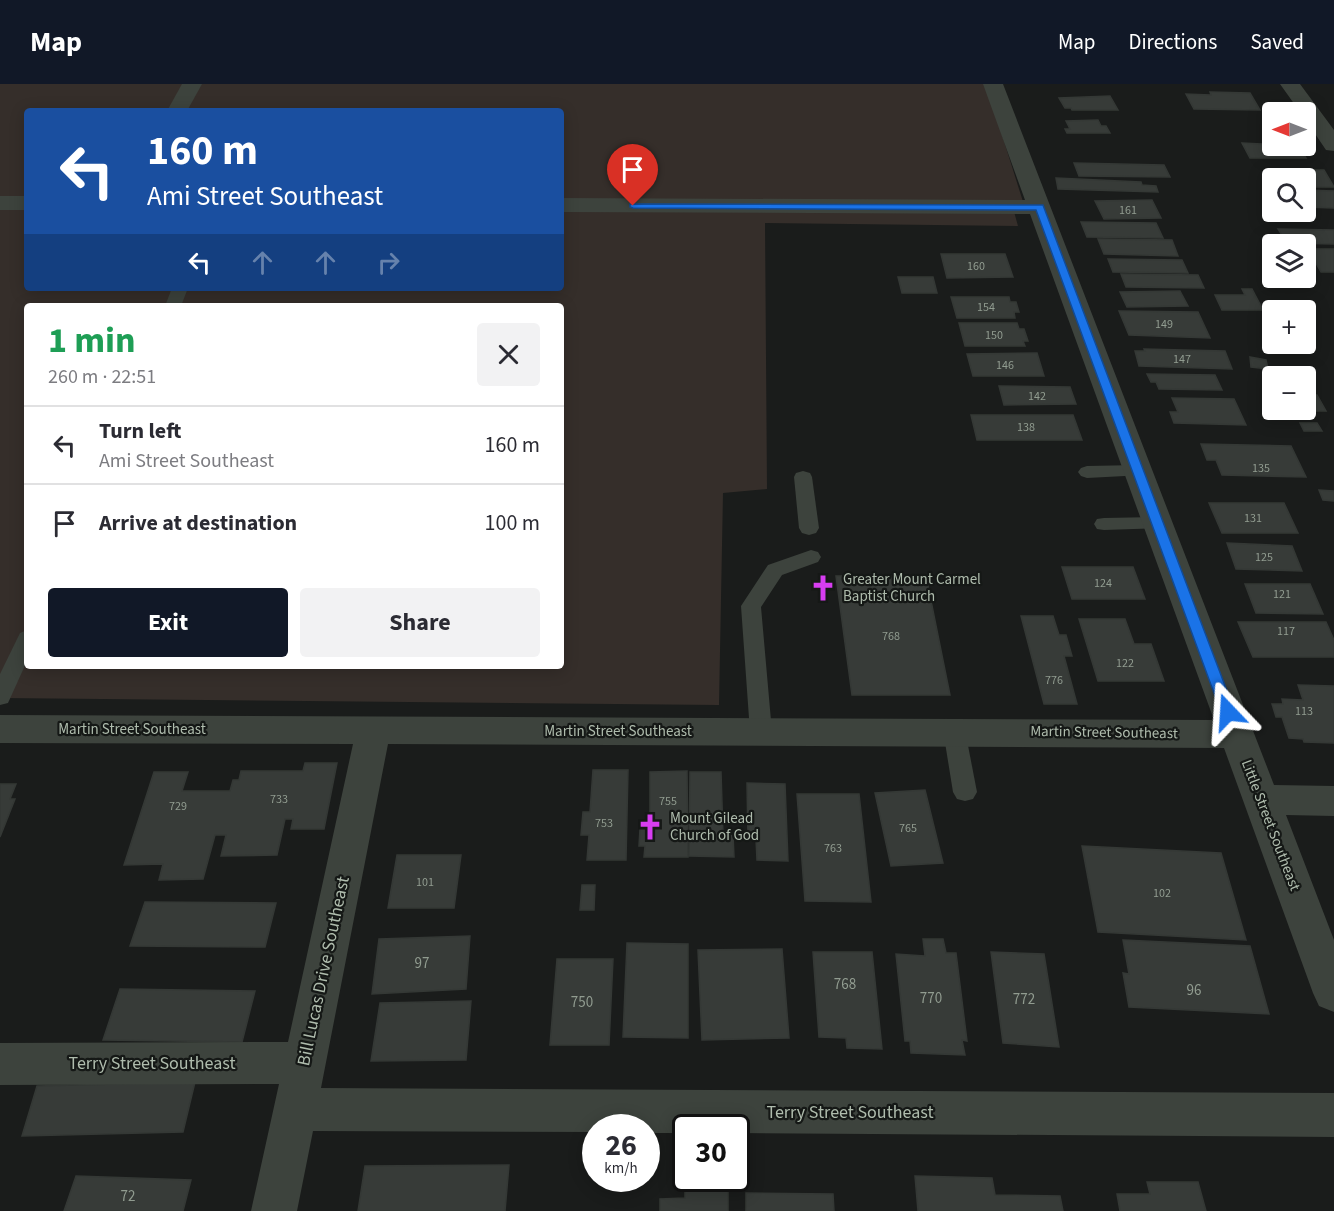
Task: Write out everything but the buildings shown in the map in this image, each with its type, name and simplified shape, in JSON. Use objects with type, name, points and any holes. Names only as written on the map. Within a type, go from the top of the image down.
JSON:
[{"type":"street","points":[[179,108],[192,84]]},
{"type":"street","name":"Little Street Southeast","points":[[993,84],[1334,993]]},
{"type":"street","points":[[1290,84],[1334,145]]},
{"type":"street","points":[[0,203],[24,203]]},
{"type":"street","points":[[564,205],[1039,207]]},
{"type":"street","name":"Martin Street Southeast","points":[[0,729],[761,732],[954,730],[1236,734]]},
{"type":"street","name":"Bill Lucas Drive Southeast","points":[[274,1211],[373,730]]},
{"type":"street","points":[[1261,800],[1334,801]]},
{"type":"street","name":"Terry Street Southeast","points":[[0,1064],[304,1063]]},
{"type":"street","name":"Terry Street Southeast","points":[[295,1108],[1334,1115]]},
{"type":"lane","points":[[1087,472],[1138,471]]},
{"type":"lane","points":[[803,477],[809,528]]},
{"type":"lane","points":[[1104,524],[1157,523]]},
{"type":"lane","points":[[761,732],[751,606],[775,570],[811,557]]},
{"type":"lane","points":[[0,697],[24,645]]},
{"type":"lane","points":[[954,730],[965,792]]},
{"type":"shaded area","points":[[0,84],[986,84],[1025,208],[1013,208],[1018,226],[765,223],[767,489],[723,493],[719,705],[0,698]]},
{"type":"place","name":"Greater Mount Carmel Baptist Church","points":[[823,588]]},
{"type":"place","name":"Mount Gilead Church of God","points":[[650,827]]},
{"type":"route","points":[[633,206],[1039,207],[1228,712]]}]
